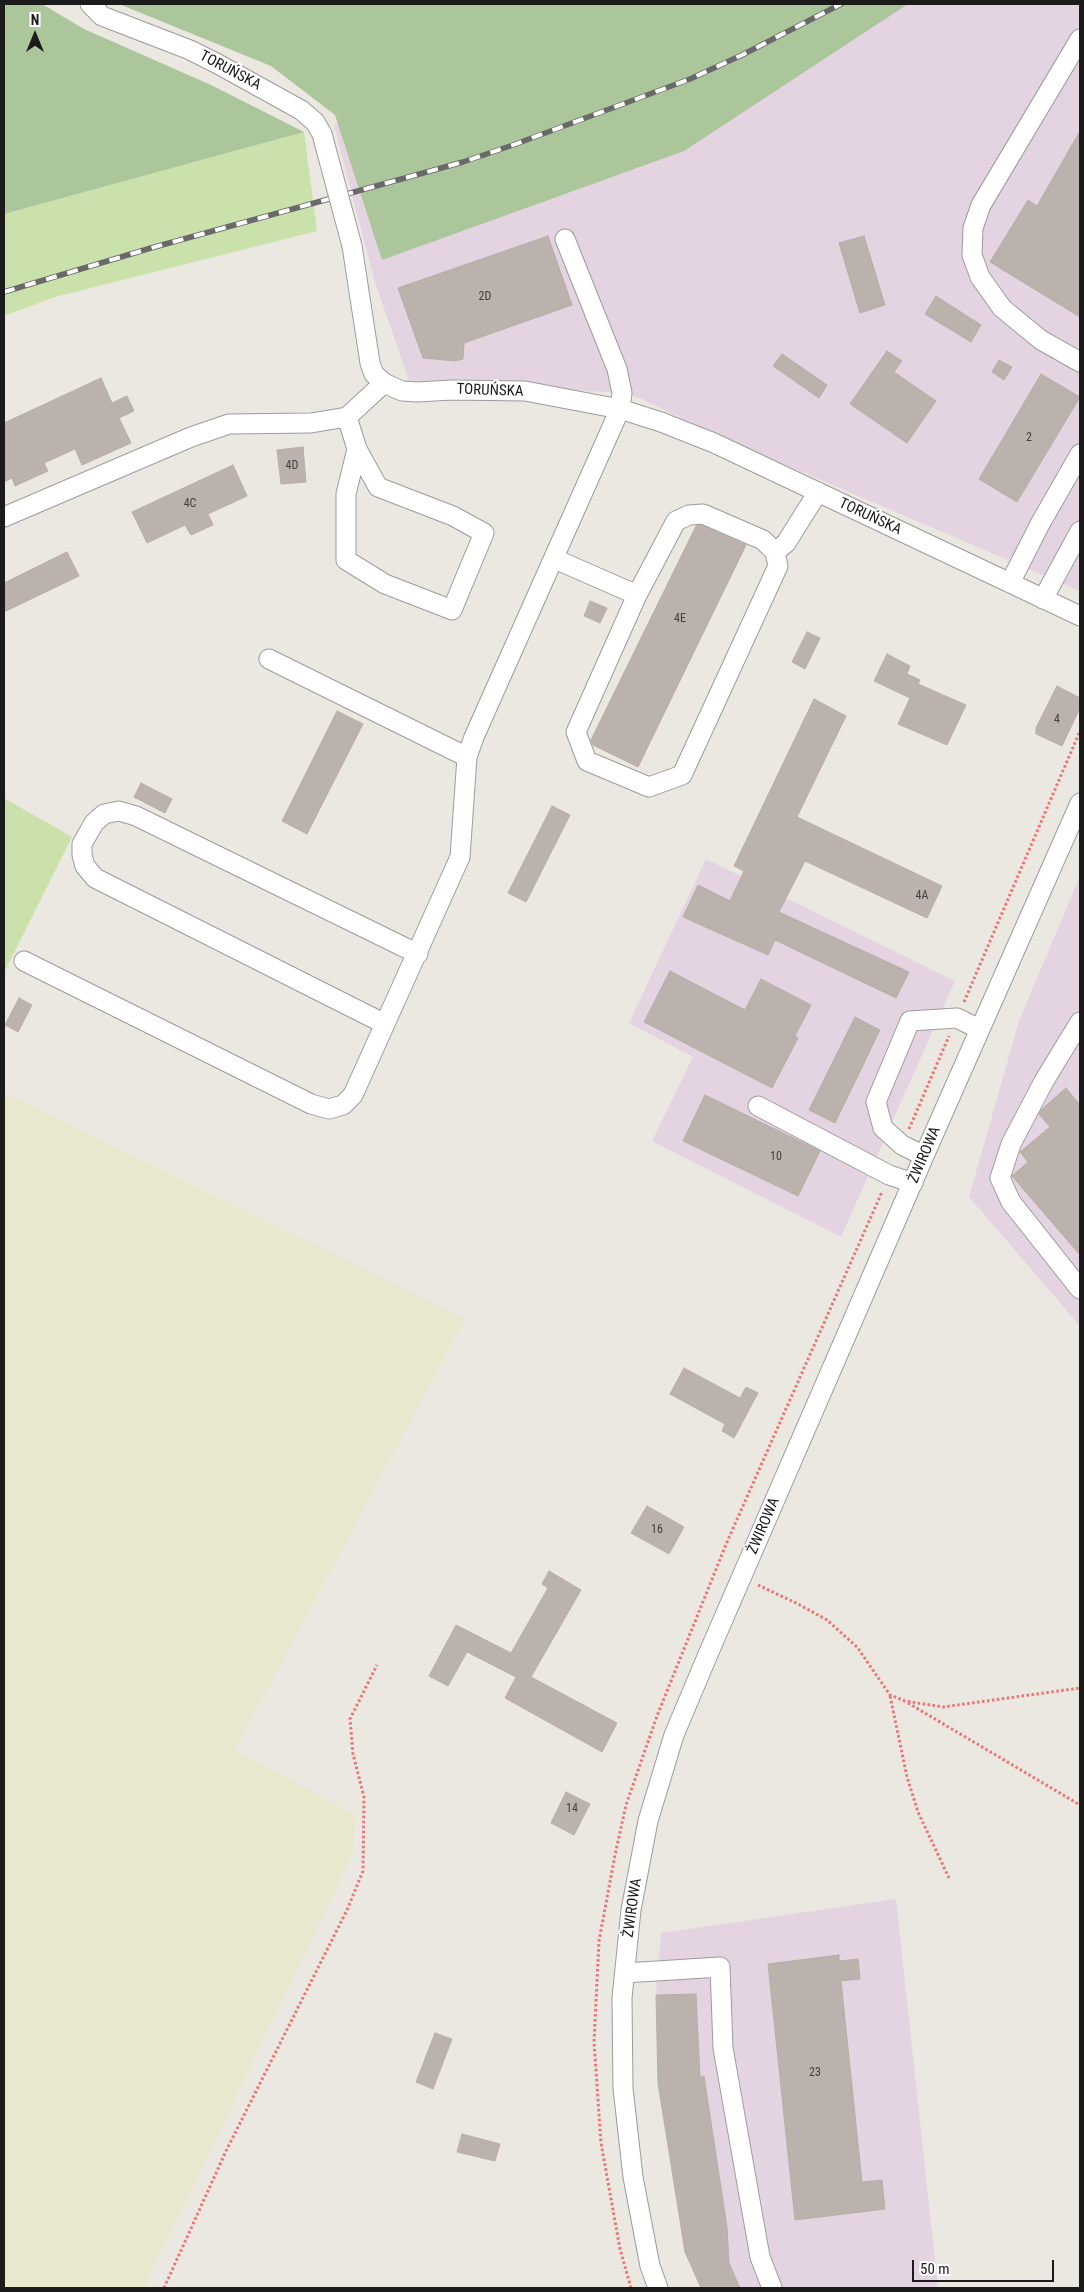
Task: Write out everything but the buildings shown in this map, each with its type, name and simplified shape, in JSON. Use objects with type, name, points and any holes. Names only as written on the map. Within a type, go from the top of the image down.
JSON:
[{"type":"street","name":"TORUŃSKA","points":[[90,4],[102,16],[190,50],[216,63],[301,110],[315,122],[322,134],[352,246],[370,363],[374,374],[384,383],[402,391],[417,392],[452,390],[525,391],[620,409],[714,443],[1080,616]]},
{"type":"street","points":[[1080,39],[981,205],[973,228],[972,255],[980,278],[1002,308],[1041,340],[1080,362]]},
{"type":"street","points":[[24,962],[311,1104],[329,1109],[344,1105],[353,1096],[460,857],[467,757],[474,736],[620,409],[622,393],[617,369],[566,239]]},
{"type":"street","points":[[4,517],[191,437],[229,424],[311,423],[347,418],[384,383]]},
{"type":"street","points":[[347,418],[357,449],[378,487],[453,516],[484,533],[452,610],[385,584],[346,560],[346,494],[357,449]]},
{"type":"street","points":[[1010,583],[1040,524],[1080,454]]},
{"type":"street","points":[[775,552],[786,543],[818,492]]},
{"type":"street","points":[[703,514],[763,540],[775,552],[778,566],[682,774],[649,787],[587,761],[576,732],[637,595],[676,521],[689,515],[703,514]]},
{"type":"street","points":[[1043,599],[1080,530]]},
{"type":"street","points":[[554,559],[637,595]]},
{"type":"street","points":[[269,659],[467,757]]},
{"type":"street","name":"ŻWIROWA","points":[[658,2288],[650,2266],[632,2177],[624,2098],[622,1998],[631,1910],[648,1821],[674,1735],[912,1183],[1080,803]]},
{"type":"street","points":[[385,1024],[95,878],[85,866],[82,844],[94,823],[104,814],[119,811],[136,816],[418,954]]},
{"type":"street","points":[[924,1156],[902,1145],[883,1128],[876,1102],[910,1021],[956,1018],[980,1029]]},
{"type":"street","points":[[1080,1022],[1044,1081],[1011,1144],[1000,1178],[1011,1202],[1080,1289]]},
{"type":"street","points":[[758,1106],[889,1175],[912,1183]]},
{"type":"street","points":[[625,1973],[720,1967],[723,2048],[760,2257],[772,2288]]},
{"type":"path","points":[[742,1577],[827,1620],[856,1647],[890,1695],[908,1777],[918,1812],[949,1878]]},
{"type":"path","points":[[164,2288],[226,2151],[348,1910],[363,1871],[364,1797],[354,1754],[350,1719],[377,1665]]},
{"type":"path","points":[[905,1701],[943,1707],[1080,1688]]},
{"type":"path","points":[[890,1695],[905,1701],[1080,1805]]},
{"type":"shaded area","points":[[660,4],[1080,4],[1080,591],[702,429],[640,398],[622,393],[409,381],[374,279],[334,125],[463,89]]},
{"type":"shaded area","points":[[706,859],[955,981],[841,1237],[652,1141],[693,1057],[629,1023]]},
{"type":"shaded area","points":[[1080,876],[1080,1326],[969,1197],[1019,1021]]},
{"type":"shaded area","points":[[896,1899],[938,2288],[701,2288],[685,2252],[656,1995],[661,1933]]},
{"type":"green space","points":[[4,4],[42,4],[84,29],[211,85],[304,132],[4,214]]},
{"type":"green space","points":[[119,4],[908,4],[684,151],[382,260],[335,115],[271,66]]},
{"type":"green space","points":[[304,132],[317,231],[55,297],[4,316],[4,214]]},
{"type":"green space","points":[[4,798],[72,837],[4,973]]},
{"type":"green space","points":[[4,1092],[465,1319],[235,1750],[356,1815],[352,1855],[144,2288],[4,2288]]},
{"type":"railway","points":[[4,292],[151,248],[463,162],[513,145],[690,79],[742,55],[841,4]]}]
